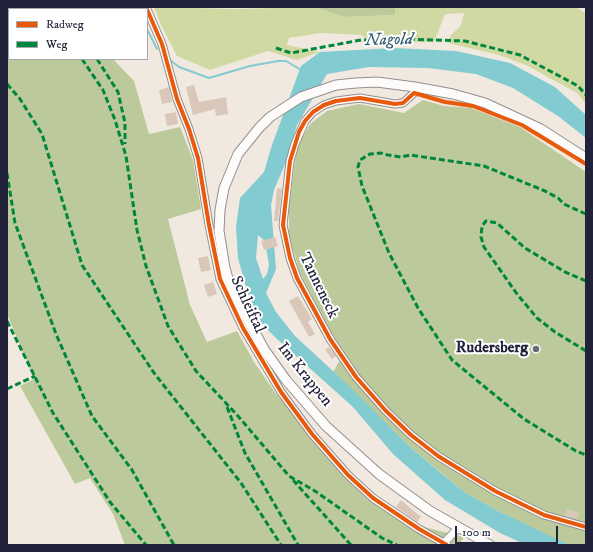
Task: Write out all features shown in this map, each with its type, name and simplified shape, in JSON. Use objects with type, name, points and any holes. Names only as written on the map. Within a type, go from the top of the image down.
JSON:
[{"type":"main road","name":"Im Krappen","points":[[490,545],[458,528],[425,507],[379,474],[326,426],[286,380],[264,349],[241,310],[231,289],[225,268],[219,231],[220,210],[224,188],[238,154],[259,128],[284,106],[301,97],[336,85],[378,82],[415,86],[485,103],[514,115],[541,129],[586,158]]},
{"type":"street","name":"Schleiftal","points":[[148,12],[162,44],[177,99],[198,158],[220,279],[243,328],[281,392],[348,475],[373,498],[419,529],[446,544],[458,528]]},
{"type":"street","name":"Tanneneck","points":[[415,86],[414,93],[403,103],[395,104],[360,98],[336,101],[324,105],[313,112],[305,121],[294,144],[290,161],[284,220],[285,240],[297,278],[330,339],[356,377],[386,412],[411,435],[438,456],[495,491],[544,515],[586,527]]},
{"type":"green space","points":[[7,7],[78,7],[8,8],[8,60],[114,60],[134,81],[149,134],[180,127],[193,160],[201,209],[168,219],[190,305],[207,342],[237,331],[254,362],[277,395],[327,451],[366,490],[412,524],[464,537],[459,545],[125,545],[113,514],[90,478],[75,484],[20,386],[34,379],[7,314]]},
{"type":"green space","points":[[154,7],[234,9],[316,7],[343,17],[394,15],[395,7],[575,7],[586,13],[586,104],[577,93],[528,66],[499,55],[448,43],[451,35],[461,25],[464,13],[445,14],[434,42],[370,43],[362,35],[320,33],[289,38],[287,45],[320,52],[297,60],[268,51],[210,70],[177,56],[161,25]]},
{"type":"green space","points":[[316,7],[395,7],[395,15],[343,17]]},
{"type":"green space","points":[[423,100],[444,106],[471,108],[520,127],[586,172],[586,545],[569,545],[548,537],[466,493],[410,447],[333,372],[344,353],[332,334],[300,273],[289,236],[289,209],[296,153],[310,124],[327,111],[359,104],[404,113]]},
{"type":"water","points":[[394,48],[456,51],[510,63],[555,87],[586,115],[586,138],[558,116],[513,88],[476,74],[428,68],[369,67],[327,74],[297,125],[286,162],[274,190],[271,205],[276,269],[266,293],[276,312],[295,336],[346,383],[410,447],[441,473],[466,493],[498,511],[569,545],[526,545],[500,533],[445,500],[393,454],[353,407],[262,324],[248,294],[238,258],[236,227],[240,198],[264,172],[272,145],[301,66],[320,52]],"holes":[[[258,235],[265,241],[269,265],[267,274],[263,279],[256,258]]]},
{"type":"building","points":[[194,85],[199,102],[226,97],[228,114],[216,116],[215,109],[193,115],[186,87]]},
{"type":"building","points":[[169,87],[172,102],[162,104],[159,90]]},
{"type":"building","points":[[176,112],[178,124],[167,126],[165,114]]},
{"type":"building","points":[[277,188],[282,189],[278,221],[274,221]]},
{"type":"building","points":[[275,237],[278,246],[264,250],[261,241]]},
{"type":"building","points":[[208,256],[211,270],[201,272],[198,258]]},
{"type":"building","points":[[213,282],[217,294],[208,297],[204,285]]},
{"type":"building","points":[[298,296],[312,319],[308,322],[315,334],[309,337],[289,301]]},
{"type":"building","points":[[329,347],[336,356],[332,359],[325,350]]},
{"type":"building","points":[[401,500],[421,517],[417,522],[396,507]]},
{"type":"building","points":[[567,509],[579,512],[577,519],[565,516]]},
{"type":"waterway","points":[[148,31],[157,49]]},
{"type":"waterway","points":[[170,60],[179,67],[209,78],[250,66],[278,61],[286,61],[301,70]]},
{"type":"marked path","points":[[276,48],[291,53],[361,40],[404,39],[465,41],[520,55],[578,86],[586,95]]},
{"type":"marked path","points":[[83,60],[103,90],[115,120],[126,156],[137,230],[146,266],[168,326],[196,371],[238,416],[289,476],[315,491],[382,538],[397,545]]},
{"type":"marked path","points":[[98,60],[118,92],[125,123],[125,144]]},
{"type":"marked path","points":[[7,84],[20,99],[42,134],[82,265],[154,373],[241,483],[281,545]]},
{"type":"marked path","points":[[586,214],[564,204],[558,198],[545,191],[484,166],[410,155],[401,157],[381,153],[370,154],[360,160],[358,167],[362,186],[389,253],[418,308],[452,360],[524,419],[576,451],[586,455]]},
{"type":"marked path","points":[[7,173],[15,223],[56,334],[92,416],[132,470],[174,545]]},
{"type":"marked path","points":[[586,281],[565,272],[525,248],[497,223],[486,221],[482,226],[481,237],[484,247],[517,294],[537,318],[555,332],[586,351]]},
{"type":"marked path","points":[[7,321],[53,413],[110,502],[146,545]]},
{"type":"marked path","points":[[7,389],[35,376]]},
{"type":"marked path","points":[[227,407],[245,453],[298,545]]},
{"type":"marked path","points":[[293,480],[351,545]]},
{"type":"cycle path","points":[[148,12],[162,44],[177,99],[189,129],[198,158],[220,279],[243,328],[281,392],[312,434],[348,475],[373,498],[419,529],[447,545]]},
{"type":"cycle path","points":[[586,164],[522,125],[473,106],[445,102],[414,93],[403,103],[395,104],[360,98],[336,101],[324,105],[313,112],[305,121],[299,132],[290,161],[283,225],[290,258],[297,278],[330,339],[356,377],[386,411],[411,435],[438,456],[495,491],[544,515],[586,527]]},
{"type":"place","name":"Rudersberg","points":[[536,349]]},
{"type":"water label","name":"Nagold","points":[[389,41]]}]
